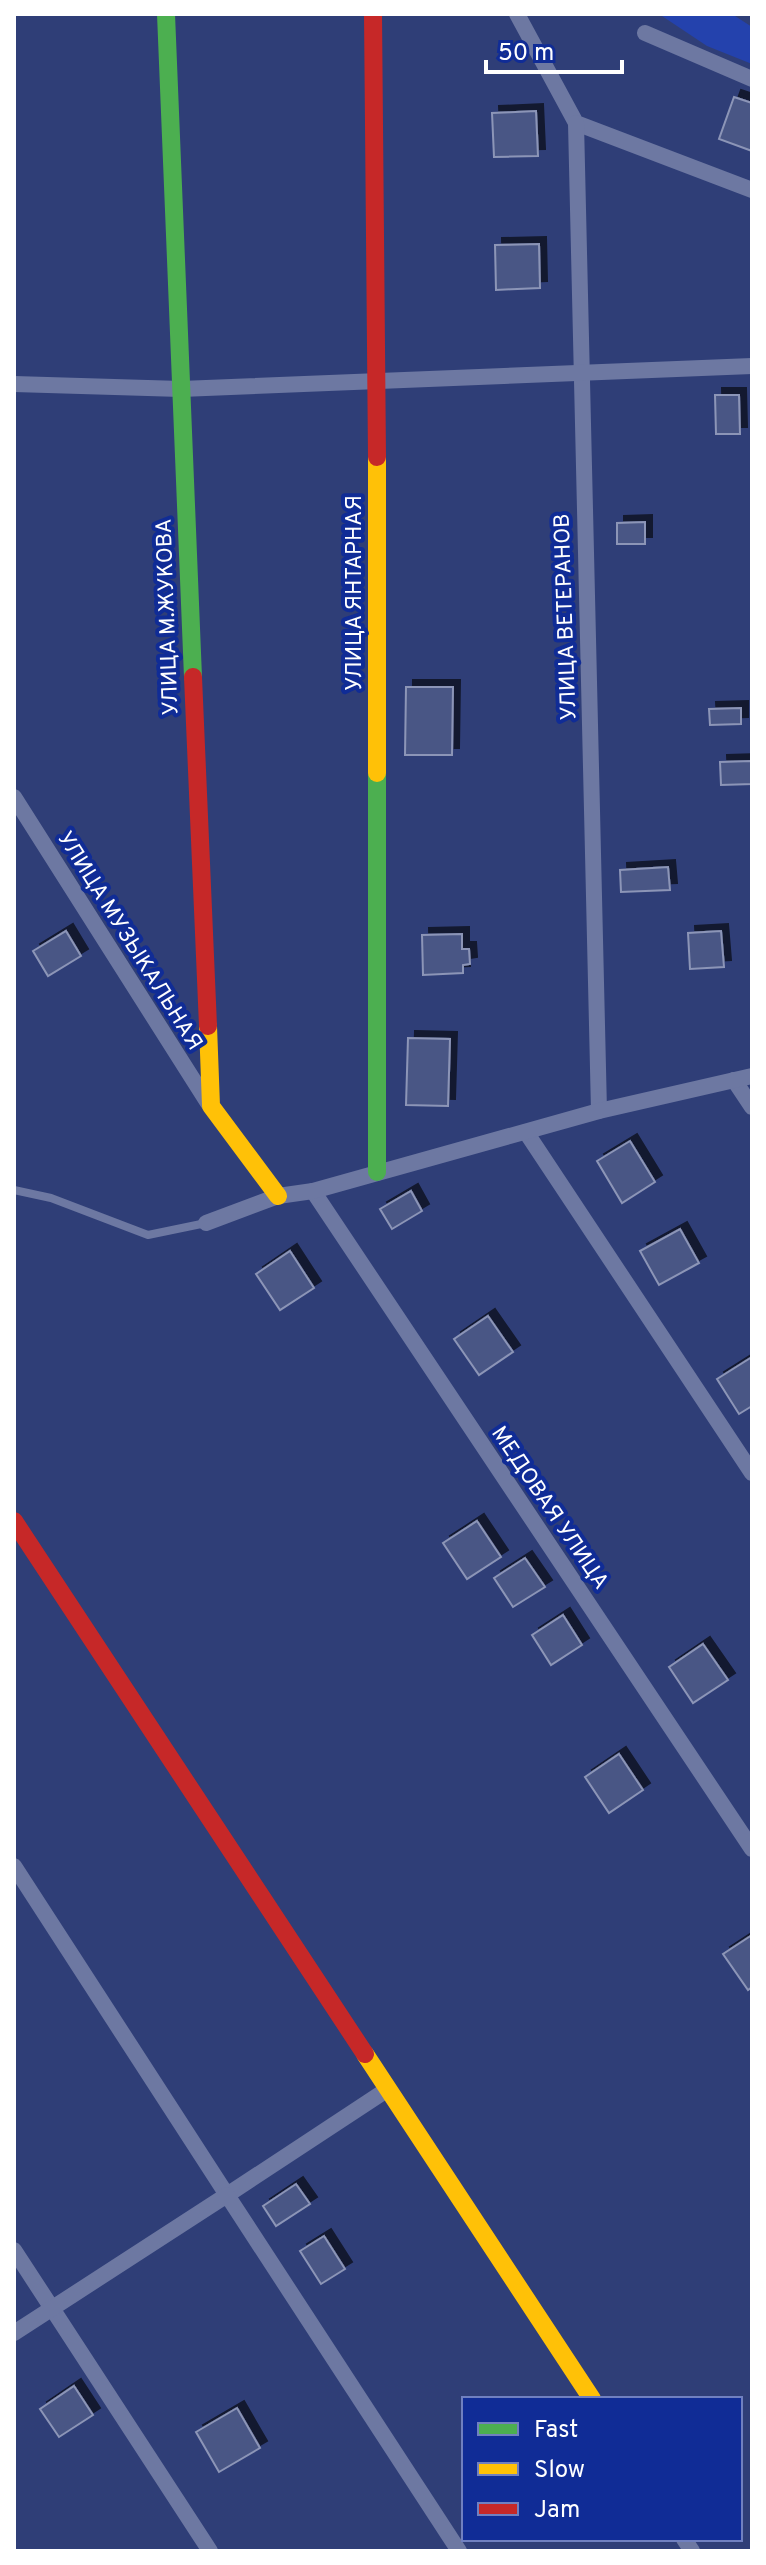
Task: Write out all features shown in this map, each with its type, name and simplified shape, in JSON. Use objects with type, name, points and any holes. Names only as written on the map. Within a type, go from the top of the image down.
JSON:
[{"type":"street","name":"УЛИЦА М.ЖУКОВА","points":[[166,14],[211,1106]]},
{"type":"street","name":"УЛИЦА ЯНТАРНАЯ","points":[[373,14],[377,379],[377,1172]]},
{"type":"street","points":[[517,14],[576,123],[752,190]]},
{"type":"street","points":[[645,33],[752,79]]},
{"type":"street","name":"УЛИЦА ВЕТЕРАНОВ","points":[[576,123],[579,370],[599,1111]]},
{"type":"street","points":[[14,384],[181,389],[579,370],[752,366]]},
{"type":"street","name":"УЛИЦА МУЗЫКАЛЬНАЯ","points":[[14,797],[211,1106]]},
{"type":"street","points":[[206,1223],[278,1196],[313,1191],[599,1111],[752,1076]]},
{"type":"street","points":[[734,1080],[752,1107]]},
{"type":"street","points":[[211,1106],[278,1196]]},
{"type":"street","points":[[526,1132],[752,1473]]},
{"type":"street","name":"МЕДОВАЯ УЛИЦА","points":[[313,1191],[752,1849]]},
{"type":"street","points":[[14,1521],[591,2397]]},
{"type":"street","points":[[14,1866],[459,2551]]},
{"type":"street","points":[[14,2333],[388,2089]]},
{"type":"street","points":[[14,2250],[210,2551]]},
{"type":"lane","points":[[14,1190],[51,1198],[148,1235],[206,1223]]},
{"type":"shaded area","points":[[659,14],[732,14],[752,27],[752,64],[707,46]]},
{"type":"building","points":[[734,97],[752,103],[752,151],[719,139]]},
{"type":"building","points":[[536,111],[538,156],[494,157],[492,113]]},
{"type":"building","points":[[539,244],[540,288],[496,290],[495,245]]},
{"type":"building","points":[[715,395],[739,395],[740,434],[716,434]]},
{"type":"building","points":[[645,522],[645,544],[617,544],[617,523]]},
{"type":"building","points":[[406,687],[453,687],[452,755],[405,755]]},
{"type":"building","points":[[741,708],[741,724],[710,725],[709,709]]},
{"type":"building","points":[[751,761],[752,784],[721,785],[720,762]]},
{"type":"building","points":[[668,867],[670,890],[621,892],[620,870]]},
{"type":"building","points":[[66,931],[81,956],[48,976],[33,951]]},
{"type":"building","points":[[721,931],[724,967],[690,969],[688,933]]},
{"type":"building","points":[[462,934],[462,949],[469,949],[470,964],[463,965],[463,973],[423,975],[422,935]]},
{"type":"building","points":[[408,1038],[450,1039],[448,1106],[406,1105]]},
{"type":"building","points":[[630,1141],[655,1182],[622,1203],[597,1161]]},
{"type":"building","points":[[411,1191],[422,1211],[392,1229],[380,1209]]},
{"type":"building","points":[[680,1229],[699,1263],[659,1285],[640,1251]]},
{"type":"building","points":[[290,1251],[314,1288],[280,1310],[256,1274]]},
{"type":"building","points":[[488,1316],[513,1352],[479,1375],[454,1339]]},
{"type":"building","points":[[752,1357],[752,1406],[739,1414],[717,1379]]},
{"type":"building","points":[[477,1521],[501,1557],[467,1579],[443,1543]]},
{"type":"building","points":[[525,1558],[545,1587],[513,1607],[494,1578]]},
{"type":"building","points":[[563,1615],[582,1645],[551,1665],[532,1635]]},
{"type":"building","points":[[703,1644],[728,1680],[693,1703],[669,1667]]},
{"type":"building","points":[[619,1754],[643,1790],[609,1813],[585,1777]]},
{"type":"building","points":[[752,1935],[752,1987],[748,1990],[723,1954]]},
{"type":"building","points":[[296,2184],[310,2204],[276,2226],[263,2206]]},
{"type":"building","points":[[324,2236],[345,2269],[321,2284],[300,2251]]},
{"type":"building","points":[[74,2386],[93,2415],[59,2437],[40,2409]]},
{"type":"building","points":[[237,2408],[260,2448],[219,2472],[196,2432]]},
{"type":"traffic: fast","points":[[166,14],[193,677]]},
{"type":"traffic: fast","points":[[377,773],[377,1172]]},
{"type":"traffic: slow","points":[[377,457],[377,773]]},
{"type":"traffic: slow","points":[[208,1026],[211,1106],[278,1196]]},
{"type":"traffic: slow","points":[[365,2054],[591,2397]]},
{"type":"traffic: jam","points":[[373,14],[377,457]]},
{"type":"traffic: jam","points":[[193,677],[208,1026]]},
{"type":"traffic: jam","points":[[14,1521],[365,2054]]}]
